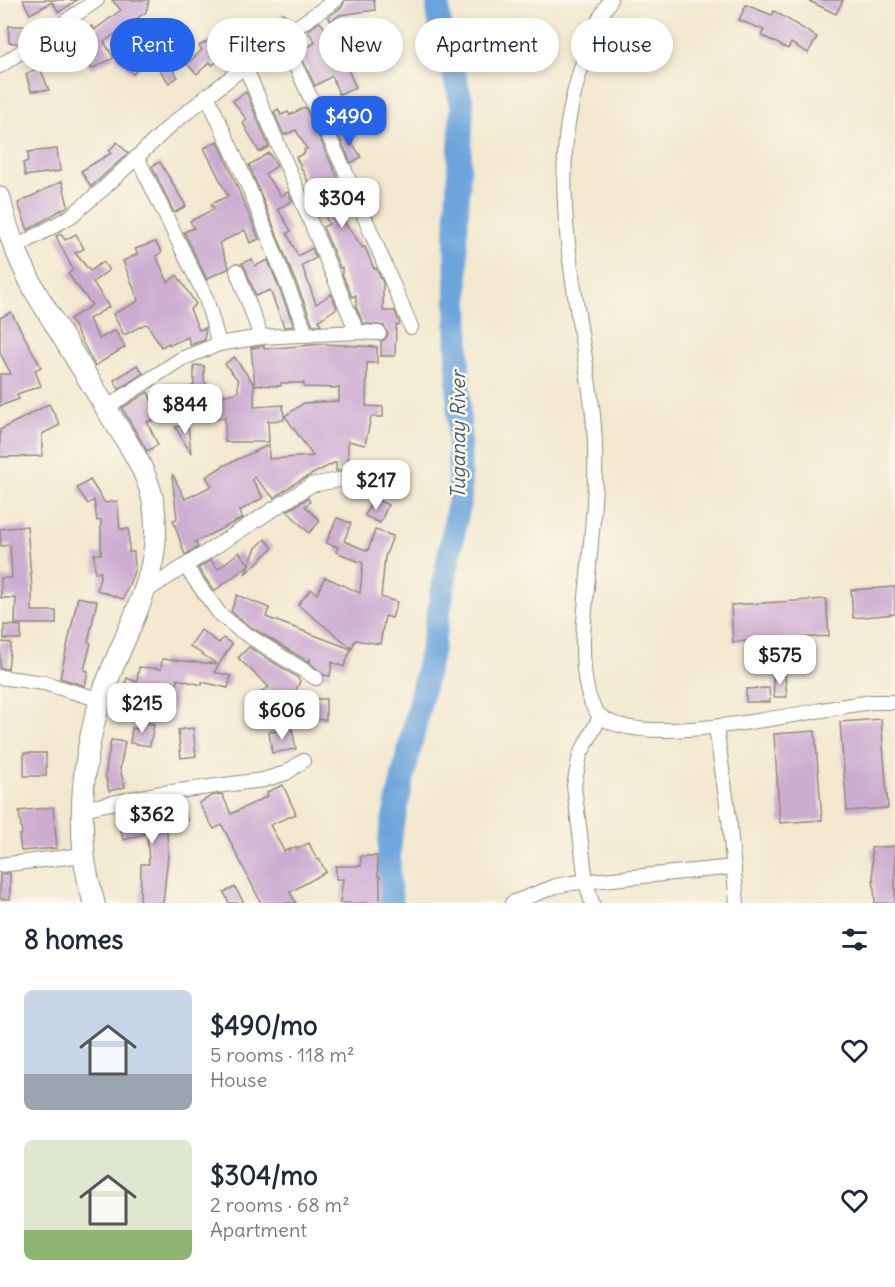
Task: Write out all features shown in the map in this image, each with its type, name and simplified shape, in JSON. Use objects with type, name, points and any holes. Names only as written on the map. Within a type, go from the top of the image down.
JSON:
[{"type":"main road","points":[[0,198],[5,221],[15,248],[35,291],[132,452],[152,495],[156,518],[156,539],[146,591],[100,700],[88,752],[82,809],[84,855],[94,903]]},
{"type":"street","points":[[0,66],[97,0]]},
{"type":"street","points":[[307,20],[336,0]]},
{"type":"street","points":[[610,0],[590,37],[570,106],[565,153],[564,217],[593,416],[594,504],[583,627],[584,667],[588,694],[600,717],[623,727],[651,731],[716,727],[863,703],[895,702]]},
{"type":"street","points":[[15,248],[71,216],[172,124],[237,72]]},
{"type":"street","points":[[248,72],[357,332]]},
{"type":"street","points":[[298,72],[346,173],[411,327]]},
{"type":"street","points":[[207,95],[249,188],[307,334]]},
{"type":"street","points":[[137,157],[206,298],[219,344]]},
{"type":"street","points":[[237,271],[261,337]]},
{"type":"street","points":[[106,408],[181,359],[219,344],[261,337],[379,333]]},
{"type":"street","points":[[146,591],[311,485],[350,478]]},
{"type":"street","points":[[185,566],[219,613],[238,629],[316,678]]},
{"type":"street","points":[[0,676],[44,682],[100,700]]},
{"type":"street","points":[[592,903],[586,882],[575,794],[576,772],[580,755],[600,717]]},
{"type":"street","points":[[716,727],[729,818],[737,903]]},
{"type":"street","points":[[82,809],[155,794],[264,780],[286,773],[303,761]]},
{"type":"street","points":[[0,865],[84,855]]},
{"type":"street","points":[[512,903],[556,886],[734,867]]},
{"type":"building","points":[[23,0],[77,0],[59,12],[52,2],[30,14]]},
{"type":"building","points":[[112,0],[149,0],[146,12],[138,18],[110,18],[121,10]]},
{"type":"building","points":[[345,0],[374,0],[375,10],[329,18],[342,7]]},
{"type":"building","points":[[807,0],[843,0],[836,14]]},
{"type":"building","points":[[746,5],[772,15],[774,11],[817,37],[808,53],[791,43],[788,49],[761,35],[764,30],[739,20]]},
{"type":"building","points":[[283,13],[288,18],[278,18]]},
{"type":"building","points":[[110,18],[110,38],[104,42],[110,52],[110,60],[98,66],[98,27]]},
{"type":"building","points":[[319,23],[319,72],[349,72],[356,88],[339,94],[332,76],[315,86],[307,69],[307,47],[316,42],[307,31]]},
{"type":"building","points":[[9,26],[18,26],[18,43],[9,43]]},
{"type":"building","points":[[207,41],[207,65],[197,74],[195,57],[202,50],[199,46]]},
{"type":"building","points":[[42,72],[49,90],[31,91],[26,74]]},
{"type":"building","points":[[161,72],[174,72],[178,77],[169,83]]},
{"type":"building","points":[[246,92],[269,147],[259,152],[243,123],[247,120],[233,101]]},
{"type":"building","points":[[305,107],[347,198],[343,199],[350,214],[341,218],[363,248],[365,247],[383,283],[383,311],[395,311],[399,322],[399,325],[396,325],[395,356],[381,356],[381,342],[388,334],[384,326],[363,323],[356,307],[356,295],[352,297],[342,273],[342,267],[340,268],[323,227],[329,224],[296,157],[305,153],[304,150],[307,149],[296,130],[284,135],[274,112],[278,109],[281,115],[288,112],[290,115]]},
{"type":"building","points":[[344,130],[361,157],[351,163],[338,134]]},
{"type":"building","points":[[218,141],[259,239],[250,243],[245,230],[219,243],[229,267],[207,280],[184,232],[194,228],[190,221],[214,209],[211,204],[228,196],[204,148]]},
{"type":"building","points":[[117,142],[128,153],[91,187],[81,171],[111,153],[109,151]]},
{"type":"building","points":[[57,149],[60,171],[25,176],[23,163],[28,161],[28,152]]},
{"type":"building","points":[[269,153],[277,166],[265,174],[281,196],[288,192],[292,201],[278,209],[291,231],[287,233],[298,256],[312,248],[316,258],[302,265],[316,304],[331,294],[337,308],[319,320],[321,325],[313,325],[249,165]]},
{"type":"building","points":[[160,162],[186,206],[174,213],[152,166]]},
{"type":"building","points":[[62,181],[68,206],[28,230],[18,203]]},
{"type":"building","points":[[61,234],[65,240],[76,234],[84,249],[75,253],[90,271],[103,262],[109,270],[93,282],[109,307],[89,319],[99,339],[115,330],[125,347],[95,366],[70,319],[92,305],[68,274],[73,270],[56,236]]},
{"type":"building","points":[[155,242],[162,252],[156,256],[168,282],[177,275],[196,304],[190,309],[199,330],[205,328],[205,340],[190,345],[188,337],[161,347],[148,325],[145,324],[124,335],[113,314],[137,302],[138,299],[123,261],[138,254],[135,249]]},
{"type":"building","points":[[252,259],[255,266],[268,260],[294,326],[284,327],[270,290],[256,296],[242,263]]},
{"type":"building","points":[[11,312],[41,367],[35,370],[41,386],[17,394],[19,399],[0,406],[0,374],[11,374],[0,353],[0,318]]},
{"type":"building","points":[[323,344],[377,347],[377,363],[367,363],[366,406],[383,407],[383,417],[371,417],[365,445],[348,441],[348,469],[336,471],[336,462],[297,482],[274,498],[254,477],[252,479],[263,498],[239,511],[243,518],[195,542],[198,547],[185,555],[173,520],[177,519],[172,475],[185,499],[212,486],[206,477],[223,466],[269,445],[269,459],[313,456],[285,416],[304,403],[339,401],[339,388],[304,387],[304,383],[281,383],[281,386],[255,385],[251,348]]},
{"type":"building","points":[[234,357],[254,384],[254,407],[283,405],[284,420],[268,421],[269,442],[225,442],[225,417],[217,419],[212,399],[238,392],[238,380],[225,364]]},
{"type":"building","points":[[137,365],[143,373],[119,389],[114,380]]},
{"type":"building","points":[[194,365],[204,366],[204,381],[213,395],[195,406],[186,390],[194,385]]},
{"type":"building","points":[[148,392],[158,418],[147,422],[158,445],[147,451],[122,408]]},
{"type":"building","points":[[49,404],[60,425],[42,434],[42,456],[0,457],[0,430]]},
{"type":"building","points":[[188,426],[191,453],[175,427]]},
{"type":"building","points":[[90,480],[105,503],[117,501],[120,529],[129,529],[129,552],[134,552],[135,569],[123,599],[97,590],[101,572],[95,573],[94,554],[101,554],[101,520],[97,521],[94,500],[88,504],[77,488]]},
{"type":"building","points":[[308,498],[310,502],[305,506],[320,521],[309,533],[287,511]]},
{"type":"building","points":[[373,498],[388,505],[380,523],[365,516]]},
{"type":"building","points":[[337,518],[351,523],[344,541],[368,551],[375,530],[393,536],[385,557],[381,597],[397,602],[392,618],[385,616],[380,644],[355,640],[352,648],[298,605],[311,589],[317,594],[325,577],[360,593],[363,563],[336,552],[338,547],[326,543]]},
{"type":"building","points":[[27,526],[32,611],[56,611],[56,624],[15,624],[16,598],[1,598],[1,578],[12,578],[10,545],[1,546],[0,529]]},
{"type":"building","points":[[265,539],[273,548],[245,574],[249,565],[214,591],[198,568],[211,560],[218,569],[239,552],[249,564],[256,548]]},
{"type":"building","points":[[895,587],[895,614],[853,618],[851,590]]},
{"type":"building","points":[[237,595],[269,608],[266,617],[351,649],[344,667],[332,662],[330,676],[324,675],[310,663],[310,658],[308,662],[243,622],[231,611]]},
{"type":"building","points":[[78,597],[97,601],[88,642],[91,643],[84,670],[88,671],[85,686],[60,678]]},
{"type":"building","points":[[826,599],[829,636],[733,642],[731,605]]},
{"type":"building","points":[[4,625],[21,626],[21,639],[4,639]]},
{"type":"building","points":[[201,630],[219,643],[223,638],[232,644],[214,672],[231,676],[228,688],[177,679],[175,711],[164,710],[166,694],[123,689],[127,678],[137,682],[139,667],[161,669],[162,659],[217,664],[190,646]]},
{"type":"building","points":[[0,642],[11,643],[8,669],[0,668]]},
{"type":"building","points":[[249,647],[300,681],[281,725],[255,711],[264,696],[261,692],[269,687],[238,658]]},
{"type":"building","points":[[785,675],[787,697],[774,697],[773,676]]},
{"type":"building","points":[[769,688],[770,702],[746,702],[746,689]]},
{"type":"building","points":[[309,699],[326,699],[326,720],[309,719]]},
{"type":"building","points":[[881,719],[888,808],[847,811],[840,722]]},
{"type":"building","points":[[138,721],[154,724],[150,746],[130,743],[132,728],[137,729]]},
{"type":"building","points":[[193,728],[196,756],[181,758],[178,730]]},
{"type":"building","points":[[292,729],[296,749],[272,753],[269,732]]},
{"type":"building","points":[[815,731],[822,820],[780,823],[774,734]]},
{"type":"building","points":[[111,740],[125,742],[120,769],[125,787],[109,791],[105,775]]},
{"type":"building","points":[[24,753],[46,753],[46,776],[24,776]]},
{"type":"building","points":[[283,785],[296,814],[270,825],[284,851],[296,847],[297,849],[309,843],[326,872],[290,892],[296,903],[261,903],[222,825],[214,829],[199,803],[211,796],[222,794],[231,814],[268,796],[267,792]]},
{"type":"building","points":[[151,804],[153,811],[164,812],[181,805],[188,821],[167,830],[168,855],[163,903],[140,903],[141,864],[149,864],[147,833],[123,840],[116,811]]},
{"type":"building","points":[[53,807],[57,848],[21,851],[19,811]]},
{"type":"building","points":[[895,846],[895,903],[875,903],[871,848]]},
{"type":"building","points":[[361,856],[377,856],[380,903],[340,903],[343,879],[336,879],[336,866],[361,866]]},
{"type":"building","points":[[10,873],[10,899],[0,899],[0,874]]},
{"type":"building","points":[[235,887],[244,903],[229,903],[224,892]]},
{"type":"waterway","name":"Tuganay River","points":[[392,903],[389,876],[391,831],[432,648],[460,497],[456,234],[462,104],[438,17],[438,0]]}]
